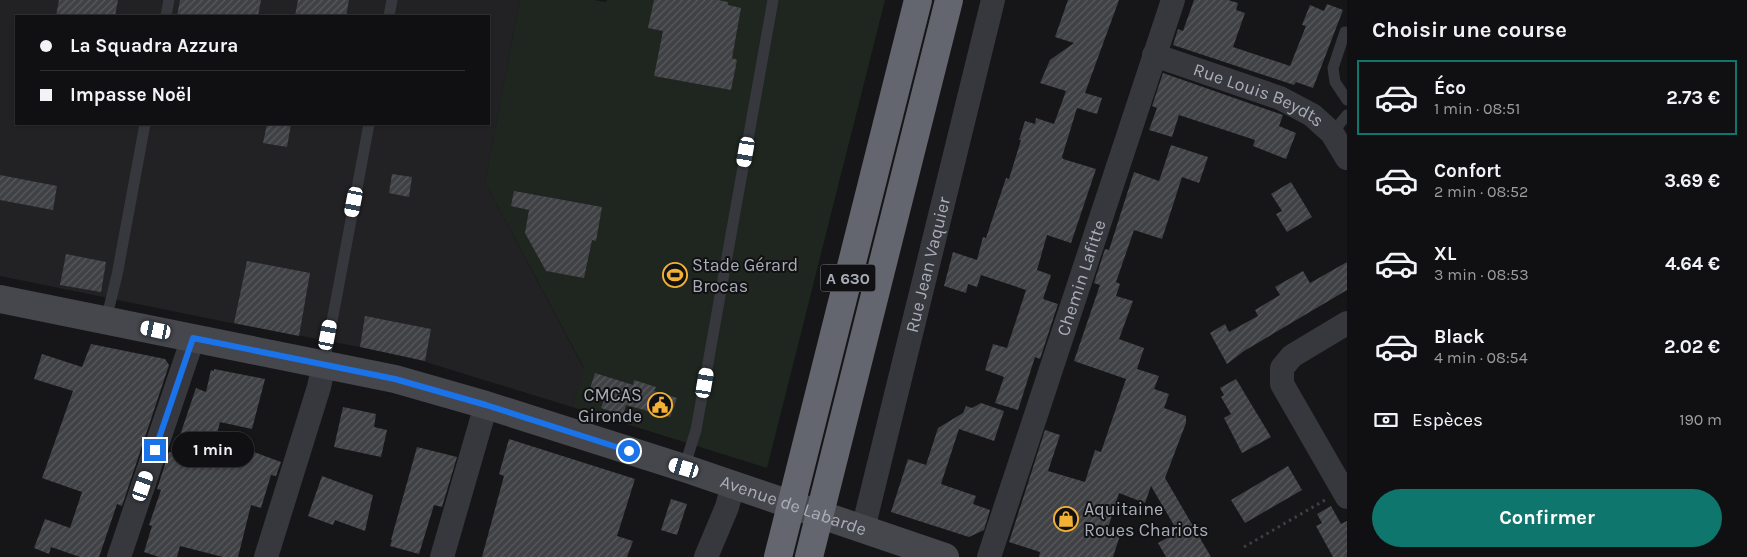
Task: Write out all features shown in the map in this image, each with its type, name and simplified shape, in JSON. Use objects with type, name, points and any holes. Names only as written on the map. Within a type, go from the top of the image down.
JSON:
[{"type":"highway","name":"A 630","points":[[778,557],[918,0]]},
{"type":"highway","name":"A 630","points":[[809,557],[949,0]]},
{"type":"main road","name":"Avenue de Labarde","points":[[0,299],[395,379],[486,405],[684,468],[945,557]]},
{"type":"street","name":"Rue Jean Vaquier","points":[[863,529],[993,0]]},
{"type":"street","name":"Chemin Lafitte","points":[[989,557],[1172,0]]},
{"type":"street","name":"Rue Louis Beydts","points":[[1154,55],[1280,98],[1312,115],[1339,124],[1347,158]]},
{"type":"street","points":[[1345,493],[1282,384],[1282,368],[1292,356],[1347,323]]},
{"type":"street","points":[[119,557],[193,338]]},
{"type":"street","points":[[266,557],[319,387],[324,364]]},
{"type":"street","points":[[442,557],[486,405]]},
{"type":"street","points":[[706,557],[734,485]]},
{"type":"lane","points":[[166,15],[169,0]]},
{"type":"lane","points":[[389,15],[392,0]]},
{"type":"lane","points":[[684,468],[696,430],[773,0]]},
{"type":"lane","points":[[1345,32],[1333,68],[1335,82],[1347,100]]},
{"type":"lane","points":[[106,320],[117,275],[146,125]]},
{"type":"lane","points":[[324,364],[369,125]]},
{"type":"path","points":[[1244,547],[1345,493]]},
{"type":"shaded area","points":[[0,0],[520,0],[485,182],[584,369],[572,407],[403,355],[231,323],[0,276]]},
{"type":"shaded area","name":"Stade Gérard Brocas","points":[[520,0],[594,0],[606,2],[607,0],[885,0],[767,468],[572,407],[584,368],[485,182]]},
{"type":"building","points":[[59,0],[118,0],[115,15],[56,15]]},
{"type":"building","points":[[180,0],[261,0],[258,15],[177,15]]},
{"type":"building","points":[[298,0],[349,0],[346,15],[295,15]]},
{"type":"building","points":[[654,0],[718,0],[741,8],[732,58],[737,60],[731,90],[654,76],[663,31],[648,28]]},
{"type":"building","points":[[1068,0],[1119,0],[1085,93],[1102,98],[1097,114],[1077,108],[1062,157],[1063,159],[1096,169],[1071,243],[1047,235],[1037,270],[1051,275],[1043,299],[1058,304],[1040,359],[1035,357],[1018,410],[995,403],[1004,377],[985,370],[993,344],[1007,348],[1026,290],[981,275],[977,287],[968,284],[966,293],[944,286],[953,252],[977,260],[983,237],[986,238],[1006,178],[1009,179],[1025,121],[1035,124],[1036,118],[1054,124],[1066,91],[1040,83],[1050,60],[1074,43],[1055,37]]},
{"type":"building","points":[[1194,0],[1228,0],[1238,3],[1236,10],[1245,13],[1233,47],[1290,66],[1306,26],[1302,25],[1310,5],[1324,11],[1327,4],[1343,10],[1313,88],[1296,82],[1294,85],[1173,45],[1178,29],[1183,31]]},
{"type":"building","points":[[1163,73],[1283,115],[1279,126],[1296,133],[1286,159],[1253,146],[1255,140],[1179,115],[1172,137],[1149,130],[1157,108],[1152,106]]},
{"type":"building","points":[[267,125],[291,125],[287,147],[263,143]]},
{"type":"building","points":[[1171,145],[1208,157],[1199,183],[1182,177],[1162,239],[1134,230],[1116,282],[1120,284],[1116,296],[1133,301],[1119,339],[1144,348],[1137,369],[1159,376],[1154,389],[1169,394],[1164,408],[1186,416],[1186,423],[1165,478],[1211,557],[1166,557],[1158,543],[1178,532],[1151,486],[1145,503],[1119,493],[1108,528],[1121,532],[1113,557],[1039,557],[1040,552],[1009,542],[1045,430],[1060,435],[1048,471],[1085,482],[1095,450],[1101,452],[1126,379],[1074,361],[1100,285],[1094,283],[1105,249],[1109,250],[1134,172],[1159,181]]},
{"type":"building","points":[[392,174],[412,177],[409,197],[389,193]]},
{"type":"building","points":[[0,175],[57,186],[53,210],[0,200]]},
{"type":"building","points":[[1291,182],[1312,217],[1287,232],[1276,214],[1282,211],[1271,194]]},
{"type":"building","points":[[514,191],[602,207],[596,241],[592,240],[584,278],[546,271],[525,233],[529,210],[511,206]]},
{"type":"building","points":[[66,254],[106,262],[101,292],[60,285]]},
{"type":"building","points":[[247,261],[310,273],[299,336],[234,323]]},
{"type":"building","points":[[1347,262],[1347,290],[1244,351],[1227,364],[1210,333],[1225,324],[1229,332],[1258,316],[1255,310],[1280,295],[1275,287],[1303,271],[1310,283]]},
{"type":"building","points":[[365,316],[431,329],[425,361],[360,347]]},
{"type":"building","points":[[91,344],[165,359],[169,365],[122,506],[117,504],[99,557],[80,557],[51,547],[49,554],[34,548],[45,519],[70,528],[82,492],[42,478],[73,391],[34,379],[42,354],[82,367]]},
{"type":"building","points":[[214,369],[265,379],[252,429],[220,422],[216,438],[281,462],[276,476],[271,475],[261,508],[251,505],[238,557],[223,557],[180,546],[177,557],[159,557],[144,552],[152,526],[149,525],[161,490],[157,489],[169,452],[174,453],[196,388],[206,392],[211,370],[214,371]]},
{"type":"building","points":[[595,373],[633,385],[634,380],[656,387],[654,391],[677,398],[670,417],[626,405],[623,415],[601,408],[605,397],[589,392]]},
{"type":"building","points":[[1236,379],[1271,437],[1242,453],[1224,418],[1231,414],[1221,397],[1224,395],[1220,388]]},
{"type":"building","points":[[981,403],[1004,411],[994,441],[959,429],[941,484],[976,496],[973,504],[990,510],[984,530],[969,537],[891,512],[908,459],[926,465],[938,428],[963,413],[966,406],[972,408]]},
{"type":"building","points":[[343,407],[376,414],[374,427],[387,430],[381,457],[334,447]]},
{"type":"building","points":[[509,439],[635,479],[617,536],[633,541],[627,557],[482,557],[504,476],[499,474]]},
{"type":"building","points":[[417,447],[457,457],[442,507],[434,505],[419,554],[390,546]]},
{"type":"building","points":[[1288,466],[1302,490],[1245,523],[1231,500]]},
{"type":"building","points":[[322,476],[373,495],[365,531],[335,520],[333,525],[308,516]]},
{"type":"building","points":[[671,499],[687,504],[677,535],[661,530]]},
{"type":"building","points":[[1331,506],[1341,524],[1347,521],[1347,557],[1333,557],[1316,526],[1322,523],[1317,514]]},
{"type":"place","name":"Stade Gérard Brocas","points":[[675,275]]},
{"type":"place","name":"CMCAS Gironde","points":[[660,405]]},
{"type":"place","name":"Aquitaine Roues Chariots","points":[[1066,519]]},
{"type":"route","points":[[155,450],[193,338],[395,379],[486,405],[629,451]]}]
